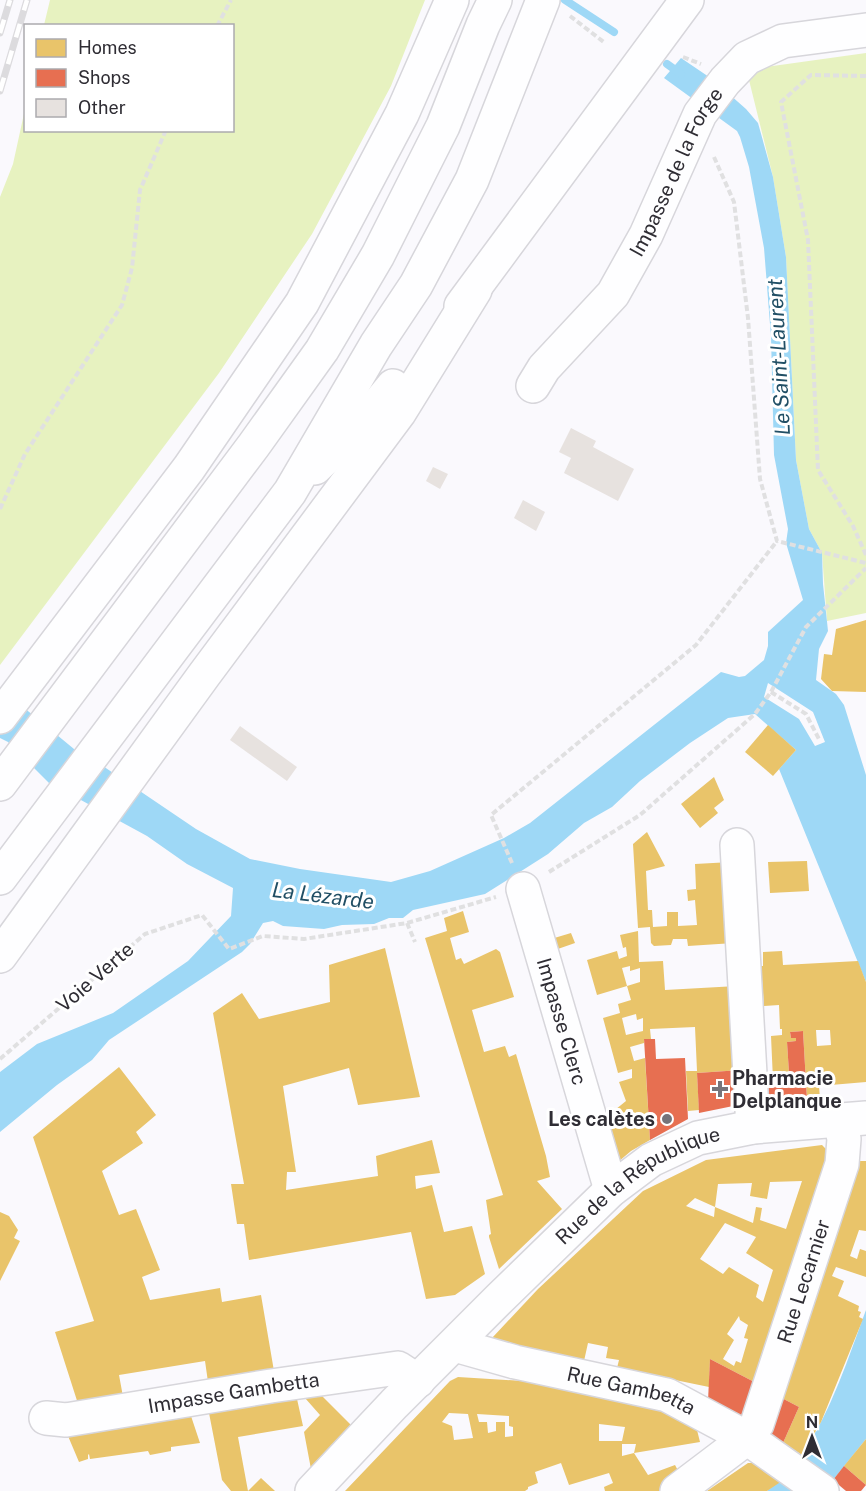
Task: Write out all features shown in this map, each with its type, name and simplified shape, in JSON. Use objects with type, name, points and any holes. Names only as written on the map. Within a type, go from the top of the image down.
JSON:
[{"type":"main road","points":[[0,717],[189,468],[302,303],[402,114],[452,0]]},
{"type":"main road","points":[[290,492],[365,420],[475,290],[687,0]]},
{"type":"main road","points":[[0,878],[290,492],[376,345],[416,285],[472,180],[552,5]]},
{"type":"main road","points":[[6,777],[322,350],[378,255],[443,126],[489,8]]},
{"type":"main road","name":"Impasse de la Forge","points":[[533,386],[544,368],[613,294],[646,235],[700,114],[725,81],[747,58],[783,41],[866,30]]},
{"type":"main road","points":[[0,956],[399,413],[475,290]]},
{"type":"main road","points":[[737,845],[753,1127]]},
{"type":"main road","name":"Impasse Clerc","points":[[523,889],[612,1190]]},
{"type":"main road","name":"Rue de la République","points":[[312,1491],[418,1381],[612,1190],[651,1160],[698,1138],[753,1127],[853,1119]]},
{"type":"main road","name":"Rue Lecarnier","points":[[747,1438],[757,1424],[842,1164],[844,1139],[853,1119]]},
{"type":"main road","name":"Rue Gambetta","points":[[455,1345],[515,1362],[667,1395],[747,1438],[822,1491]]},
{"type":"main road","name":"Impasse Gambetta","points":[[46,1418],[66,1420],[271,1386],[398,1368],[418,1381]]},
{"type":"main road","points":[[677,1491],[747,1438]]},
{"type":"path","points":[[218,24],[231,0]]},
{"type":"path","points":[[552,5],[605,43]]},
{"type":"path","points":[[866,76],[811,75],[781,102],[808,240],[818,470],[853,526],[866,555]]},
{"type":"path","points":[[700,114],[710,148],[734,202],[748,318],[760,479],[777,541]]},
{"type":"path","points":[[0,509],[26,454],[122,305],[132,268],[141,190],[165,132]]},
{"type":"path","points":[[777,541],[866,563]]},
{"type":"path","points":[[523,889],[491,815],[696,645],[777,541]]},
{"type":"path","points":[[755,714],[771,692],[806,627],[866,568]]},
{"type":"path","points":[[771,692],[806,714],[820,741]]},
{"type":"path","name":"Voie Verte","points":[[0,1059],[145,934],[202,915],[229,949]]},
{"type":"path","points":[[407,923],[415,942]]},
{"type":"green space","points":[[50,0],[425,0],[391,86],[312,234],[219,373],[0,665],[0,197],[13,164],[24,114],[24,132],[234,132],[234,24],[44,24]]},
{"type":"green space","points":[[866,53],[866,613],[827,621],[822,553],[809,529],[796,460],[786,257],[773,177],[749,80],[751,69]]},
{"type":"water","name":"La Lézarde","points":[[681,58],[712,79],[746,109],[758,123],[773,177],[786,257],[796,460],[809,529],[822,553],[828,631],[819,649],[816,680],[836,694],[844,705],[866,775],[866,982],[779,769],[796,750],[755,714],[728,718],[640,781],[612,807],[584,823],[548,854],[485,894],[413,910],[403,918],[389,918],[374,924],[342,925],[324,929],[283,926],[273,921],[263,923],[242,952],[109,1040],[92,1060],[57,1085],[0,1132],[0,1072],[37,1044],[113,1013],[188,961],[231,916],[233,888],[187,864],[147,836],[53,787],[8,742],[0,738],[0,695],[17,702],[74,749],[196,829],[250,859],[300,869],[391,882],[430,871],[504,838],[530,823],[721,672],[739,677],[745,676],[764,660],[768,646],[768,632],[803,600],[786,543],[788,529],[774,455],[771,337],[764,248],[749,167],[737,131],[664,78]],"holes":[[[768,683],[813,712],[825,742],[815,746],[799,719],[764,697]]]},
{"type":"water","points":[[866,1310],[866,1439],[833,1480],[831,1491],[767,1491],[785,1475],[815,1433],[839,1383]]},
{"type":"building: Homes","points":[[866,620],[866,692],[832,691],[821,679],[824,654],[832,655],[836,629]]},
{"type":"building: Homes","points":[[768,725],[796,750],[773,776],[745,752]]},
{"type":"building: Homes","points":[[714,777],[724,800],[714,808],[718,813],[700,828],[681,804]]},
{"type":"building: Homes","points":[[647,832],[665,866],[646,871],[648,910],[652,910],[653,927],[667,926],[667,912],[678,912],[678,926],[697,925],[695,900],[688,901],[687,890],[696,889],[695,864],[731,862],[734,943],[688,946],[687,939],[673,939],[671,945],[654,946],[651,943],[650,927],[638,928],[633,844]]},
{"type":"building: Homes","points":[[807,861],[809,891],[770,893],[768,862]]},
{"type":"building: Homes","points":[[463,911],[469,932],[450,938],[456,960],[461,958],[464,964],[496,949],[500,952],[514,997],[472,1010],[484,1052],[505,1046],[509,1057],[516,1054],[550,1177],[537,1181],[562,1209],[499,1269],[489,1237],[491,1234],[486,1200],[503,1195],[425,938],[447,931],[444,918]]},
{"type":"building: Homes","points":[[638,931],[639,962],[663,961],[665,990],[737,986],[741,1070],[697,1073],[699,1110],[688,1111],[686,1071],[697,1071],[695,1027],[650,1029],[651,1039],[644,1039],[644,1043],[630,1047],[634,1061],[645,1058],[650,1140],[618,1162],[600,1122],[626,1101],[619,1082],[632,1078],[632,1069],[618,1073],[603,1018],[620,1013],[618,1004],[631,1000],[627,986],[597,995],[587,960],[617,951],[619,959],[627,956],[626,947],[623,948],[620,935]],"holes":[[[630,966],[630,971],[640,968],[640,982],[627,986],[622,968]],[[636,1014],[637,1020],[643,1018],[643,1031],[626,1035],[622,1018]]]},
{"type":"building: Homes","points":[[571,933],[575,943],[555,950],[551,939]]},
{"type":"building: Homes","points":[[385,948],[420,1097],[358,1105],[349,1068],[283,1086],[296,1172],[287,1172],[286,1190],[378,1176],[376,1156],[432,1140],[440,1173],[415,1176],[416,1189],[432,1185],[444,1232],[472,1226],[485,1274],[455,1295],[426,1299],[411,1232],[249,1260],[244,1224],[237,1224],[231,1184],[244,1184],[213,1013],[242,993],[259,1019],[330,1002],[329,965]]},
{"type":"building: Homes","points":[[782,951],[783,965],[858,961],[866,982],[866,1082],[819,1086],[820,1099],[807,1100],[803,1031],[790,1032],[791,1038],[796,1038],[796,1041],[787,1042],[789,1073],[780,1074],[781,1080],[773,1080],[771,1036],[782,1035],[782,1029],[780,1029],[779,1005],[764,1006],[761,966],[763,966],[763,952]],"holes":[[[816,1030],[830,1030],[831,1045],[817,1046]]]},
{"type":"building: Homes","points":[[119,1067],[156,1115],[136,1132],[143,1143],[102,1171],[119,1215],[136,1209],[160,1270],[142,1277],[150,1300],[220,1288],[222,1302],[261,1295],[275,1377],[209,1389],[205,1361],[119,1375],[124,1402],[80,1410],[55,1332],[94,1321],[33,1137]]},
{"type":"building: Homes","points":[[822,1145],[828,1151],[824,1188],[762,1386],[710,1359],[709,1387],[617,1368],[619,1360],[606,1358],[608,1347],[588,1343],[584,1361],[494,1346],[492,1338],[538,1289],[643,1191],[706,1160]],"holes":[[[802,1181],[786,1229],[760,1220],[762,1208],[756,1207],[753,1223],[715,1207],[718,1184],[752,1183],[750,1196],[767,1199],[770,1182]],[[695,1198],[715,1207],[714,1217],[686,1206]],[[725,1223],[756,1237],[746,1253],[773,1270],[763,1302],[756,1297],[759,1285],[729,1267],[723,1274],[700,1259]],[[739,1316],[740,1320],[748,1325],[744,1338],[748,1339],[741,1363],[736,1361],[734,1366],[723,1359],[734,1340],[727,1334]]]},
{"type":"building: Homes","points":[[855,1161],[866,1161],[866,1231],[859,1230],[850,1256],[857,1259],[860,1249],[866,1251],[866,1277],[836,1267],[832,1276],[844,1281],[838,1296],[859,1306],[858,1311],[861,1312],[859,1317],[863,1319],[821,1422],[802,1455],[783,1443],[799,1407],[776,1395]]},
{"type":"building: Homes","points":[[0,1212],[9,1216],[18,1230],[14,1238],[20,1241],[0,1281]]},
{"type":"building: Homes","points":[[458,1377],[523,1381],[620,1394],[695,1422],[700,1442],[634,1453],[648,1475],[675,1465],[682,1478],[664,1491],[605,1491],[604,1487],[613,1483],[609,1473],[569,1485],[561,1463],[535,1472],[538,1483],[528,1487],[525,1491],[345,1491],[450,1381]],"holes":[[[449,1413],[468,1414],[473,1438],[454,1440],[452,1426],[442,1422]],[[477,1414],[509,1416],[509,1426],[513,1427],[513,1436],[505,1437],[505,1422],[496,1422],[496,1431],[488,1433],[487,1422],[479,1422]],[[599,1424],[625,1427],[622,1441],[599,1441]],[[622,1444],[636,1444],[634,1453],[622,1456]]]},
{"type":"building: Homes","points":[[322,1396],[352,1426],[311,1469],[304,1432],[320,1415],[305,1398]]},
{"type":"building: Homes","points":[[297,1399],[303,1426],[238,1437],[248,1491],[231,1491],[222,1480],[209,1413]]},
{"type":"building: Homes","points":[[191,1416],[200,1443],[171,1447],[171,1451],[150,1455],[148,1451],[90,1459],[89,1454],[88,1459],[79,1462],[68,1436]]},
{"type":"building: Homes","points":[[866,1439],[866,1485],[844,1466]]},
{"type":"building: Homes","points":[[748,1463],[758,1463],[782,1481],[767,1491],[707,1491]]},
{"type":"building: Homes","points":[[261,1478],[275,1491],[248,1491]]},
{"type":"building: Shops","points":[[803,1031],[807,1100],[769,1102],[768,1081],[781,1080],[780,1074],[789,1073],[787,1042],[796,1041],[796,1038],[791,1038],[790,1032]]},
{"type":"building: Shops","points":[[644,1039],[655,1039],[656,1059],[685,1058],[688,1119],[650,1140]]},
{"type":"building: Shops","name":"Pharmacie Delplanque","points":[[741,1070],[743,1104],[699,1113],[697,1073]]},
{"type":"building: Shops","points":[[710,1359],[762,1386],[743,1418],[708,1401]]},
{"type":"building: Shops","points":[[776,1395],[799,1407],[783,1443],[764,1431]]},
{"type":"building: Shops","points":[[844,1466],[866,1485],[861,1491],[846,1491],[833,1480]]},
{"type":"building: Other","points":[[571,428],[596,441],[593,447],[634,469],[618,501],[564,473],[571,458],[559,452]]},
{"type":"building: Other","points":[[433,467],[448,474],[440,489],[426,481]]},
{"type":"building: Other","points":[[523,500],[545,512],[536,531],[514,518]]},
{"type":"building: Other","points":[[240,726],[297,767],[287,781],[230,740]]},
{"type":"waterway","name":"Le Saint-Laurent","points":[[565,0],[614,32]]},
{"type":"waterway","name":"Le Saint-Laurent","points":[[667,64],[681,74]]},
{"type":"railway","points":[[0,33],[10,0]]},
{"type":"railway","points":[[0,91],[27,0]]},
{"type":"place","name":"Pharmacie Delplanque","points":[[720,1089]]},
{"type":"place","name":"Les calètes","points":[[667,1119]]}]
